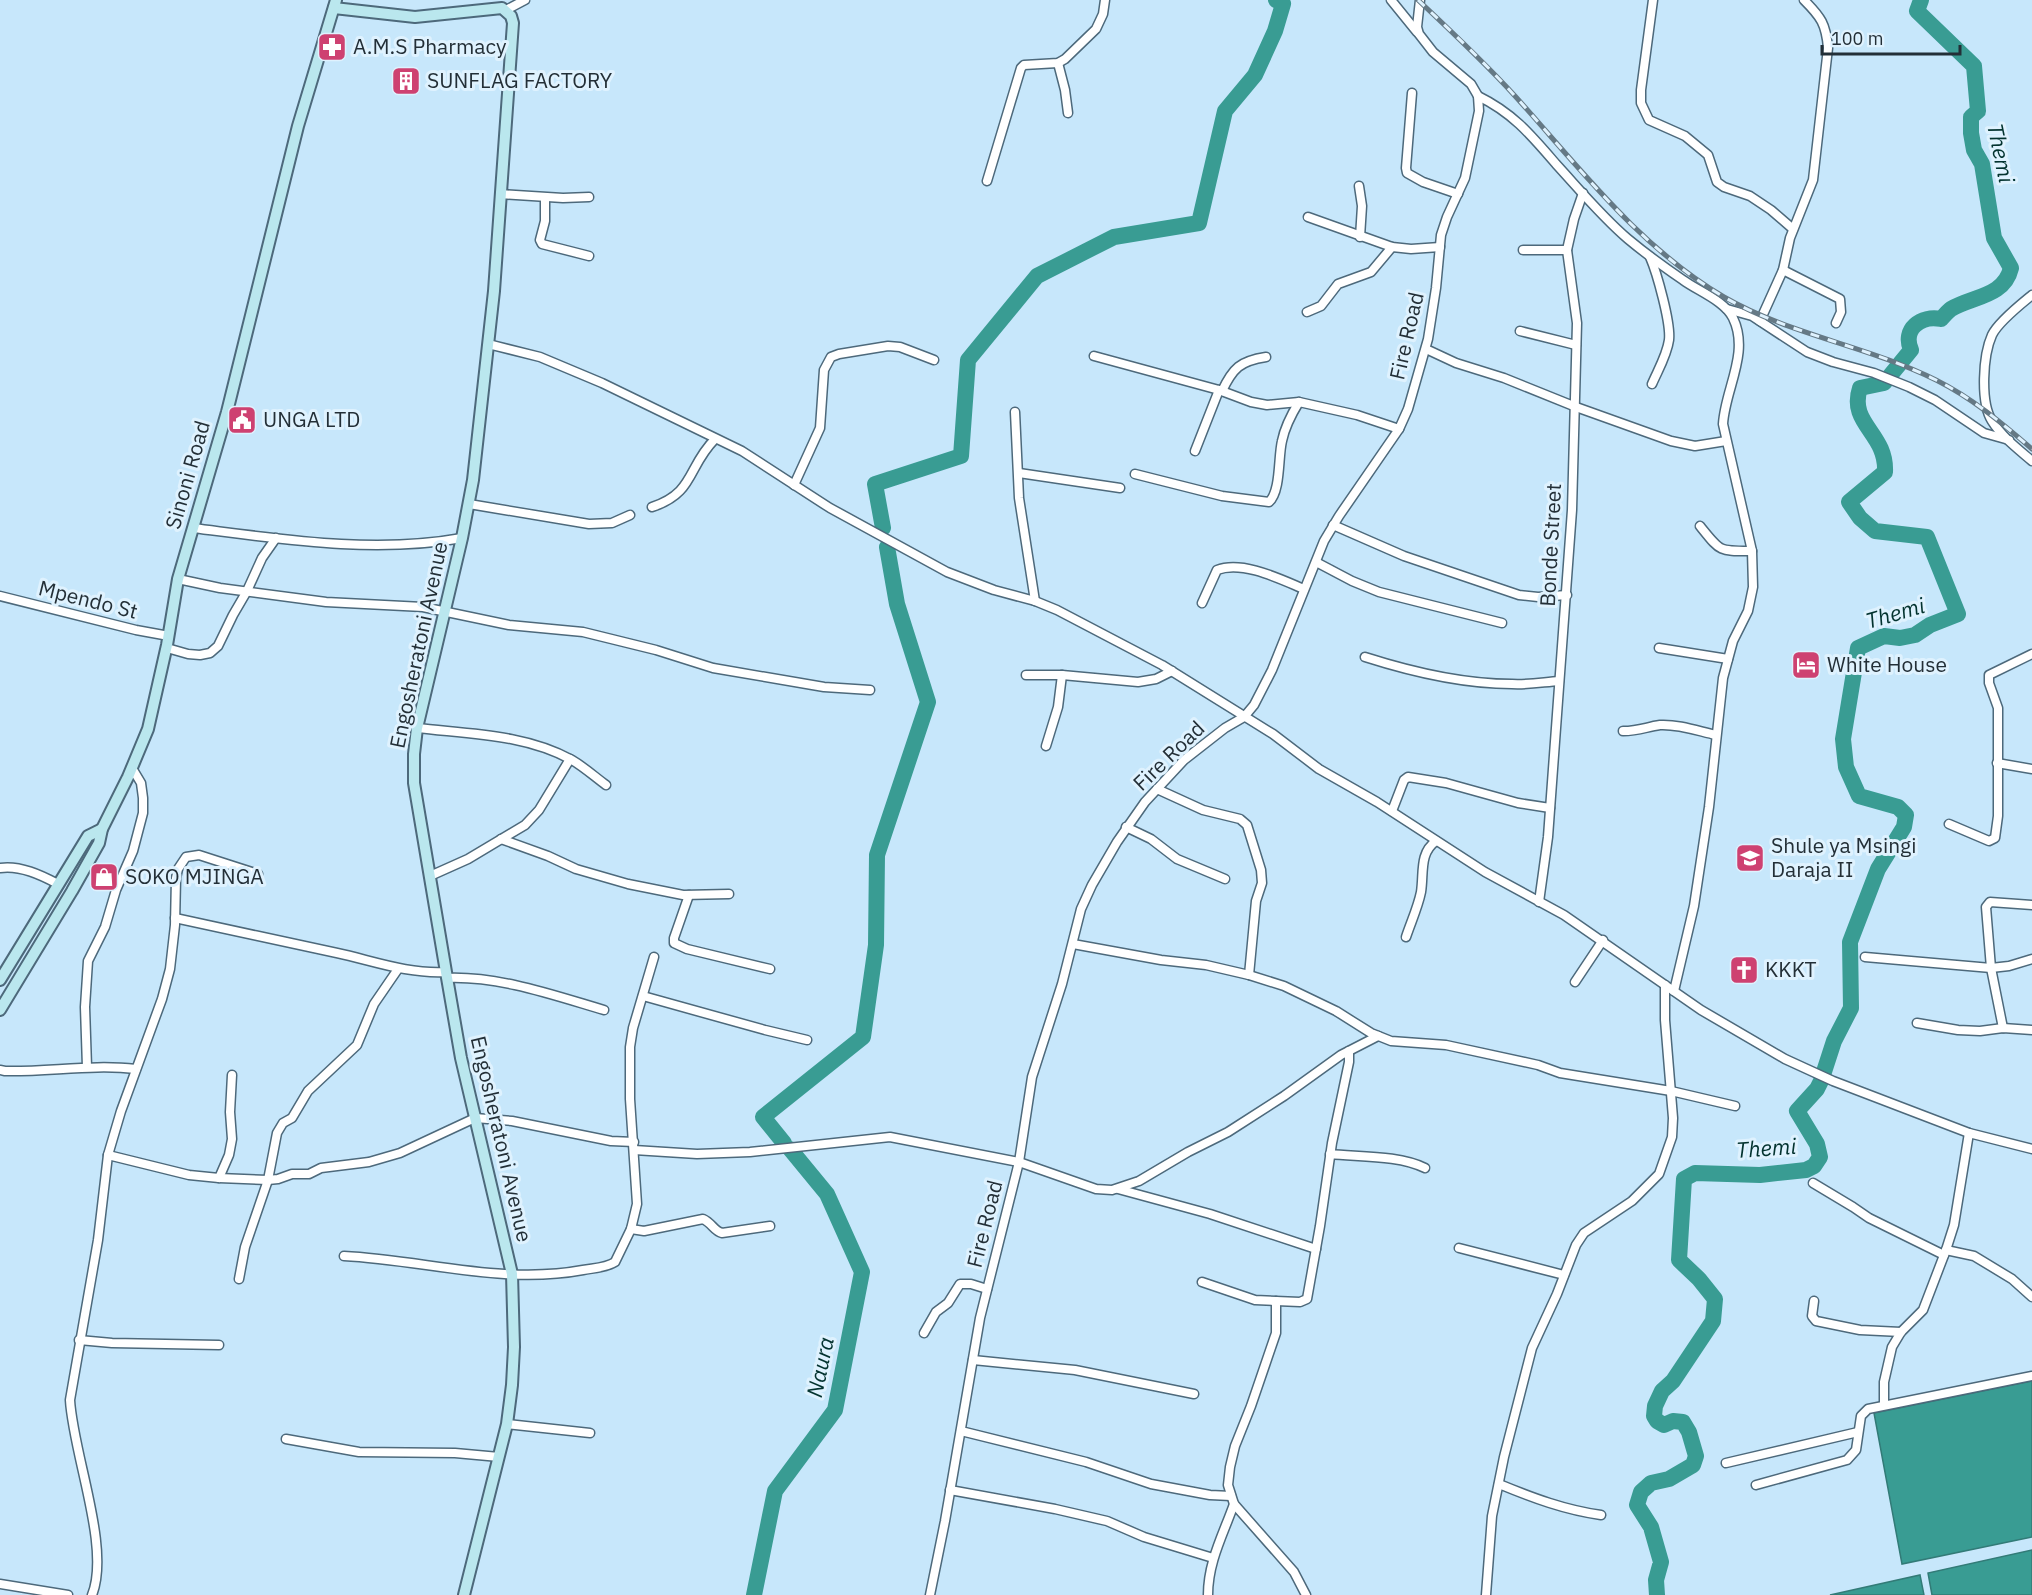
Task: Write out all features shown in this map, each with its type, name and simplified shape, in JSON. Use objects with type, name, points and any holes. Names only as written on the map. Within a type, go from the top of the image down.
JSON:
[{"type":"street","points":[[335,4],[414,17],[454,15],[502,8],[506,10],[525,0]]},
{"type":"street","points":[[987,181],[1021,68],[1024,65],[1058,63],[1075,51],[1096,29],[1103,14],[1105,0]]},
{"type":"street","points":[[1391,0],[1433,52],[1463,76],[1478,96],[1498,107],[1531,134],[1582,192],[1625,236],[1649,256],[1727,309],[1741,312],[1760,321],[1807,352],[1874,373],[1909,387],[1935,400],[1984,433],[2009,440]]},
{"type":"street","points":[[1419,34],[1417,27],[1420,0]]},
{"type":"street","points":[[1653,0],[1641,90],[1641,102],[1649,120],[1685,136],[1708,155],[1717,182],[1764,205],[1793,229]]},
{"type":"street","points":[[1760,321],[1784,270],[1793,229],[1813,180],[1828,48],[1827,32],[1823,23],[1804,0]]},
{"type":"street","name":"Sinoni Road","points":[[0,1010],[78,882],[99,843],[102,829],[148,729],[169,636],[178,579],[230,400],[298,126],[335,4]]},
{"type":"street","name":"Engosheratoni Avenue","points":[[465,1595],[507,1424],[514,1347],[512,1274],[475,1118],[446,975],[414,783],[414,754],[417,728],[469,504],[496,262],[513,22],[506,10]]},
{"type":"street","points":[[1058,63],[1068,113]]},
{"type":"street","points":[[1412,93],[1407,174],[1458,194]]},
{"type":"street","name":"Fire Road","points":[[930,1595],[987,1289],[1019,1162],[1032,1077],[1073,944],[1081,909],[1092,885],[1126,827],[1157,789],[1200,747],[1244,717],[1254,705],[1333,525],[1404,419],[1425,349],[1444,225],[1465,178],[1479,111],[1478,96]]},
{"type":"street","points":[[1359,186],[1362,206],[1360,237]]},
{"type":"street","name":"Bonde Street","points":[[1539,902],[1550,808],[1571,530],[1576,312],[1567,250],[1582,192]]},
{"type":"street","points":[[500,195],[545,198],[589,197]]},
{"type":"street","points":[[545,198],[545,221],[540,240],[542,244],[589,256]]},
{"type":"street","points":[[1308,217],[1392,247],[1411,249],[1440,247]]},
{"type":"street","points":[[1307,312],[1321,306],[1338,284],[1371,272],[1392,247]]},
{"type":"street","points":[[1523,250],[1567,250]]},
{"type":"street","points":[[1649,256],[1659,286],[1670,338],[1652,384]]},
{"type":"street","points":[[1784,270],[1840,299],[1841,312],[1836,324]]},
{"type":"street","points":[[2032,295],[1993,333],[1986,356],[1985,376],[1988,412],[1999,431],[2032,461]]},
{"type":"street","points":[[1674,991],[1694,906],[1709,807],[1723,678],[1733,641],[1752,598],[1752,550],[1723,424],[1723,415],[1735,373],[1738,351],[1736,329],[1727,309]]},
{"type":"street","points":[[1520,331],[1576,345]]},
{"type":"street","points":[[488,344],[534,355],[567,367],[763,463],[837,512],[947,572],[1057,610],[1172,670],[1273,734],[1319,769],[1392,811],[1485,872],[1564,915],[1740,1034],[1809,1071],[1969,1133],[2032,1149]]},
{"type":"street","points":[[794,485],[820,428],[824,370],[831,357],[888,346],[900,347],[934,360]]},
{"type":"street","points":[[1425,349],[1456,363],[1504,378],[1575,407],[1686,445],[1707,445],[1726,441]]},
{"type":"street","points":[[1095,356],[1267,405],[1299,402],[1357,415],[1399,429]]},
{"type":"street","points":[[1195,451],[1221,391],[1233,371],[1238,366],[1266,357]]},
{"type":"street","points":[[1135,474],[1222,496],[1269,501],[1276,488],[1281,441],[1286,423],[1299,402]]},
{"type":"street","points":[[1015,412],[1022,520],[1035,601]]},
{"type":"street","points":[[652,507],[671,500],[679,494],[701,455],[715,439]]},
{"type":"street","points":[[1019,473],[1120,488]]},
{"type":"street","points":[[469,504],[590,524],[612,523],[630,515]]},
{"type":"street","points":[[1333,525],[1404,556],[1519,595],[1538,597],[1567,595]]},
{"type":"street","points":[[1700,526],[1715,547],[1723,550],[1752,550]]},
{"type":"street","points":[[193,528],[334,543],[398,544],[441,542],[462,538]]},
{"type":"street","points":[[166,648],[188,654],[210,653],[218,646],[262,558],[276,538]]},
{"type":"street","points":[[1316,562],[1378,592],[1502,623]]},
{"type":"street","points":[[1202,603],[1217,570],[1226,566],[1256,572],[1304,589]]},
{"type":"street","points":[[178,579],[347,604],[408,605],[509,625],[583,632],[656,650],[721,670],[824,687],[870,690]]},
{"type":"street","name":"Mpendo St","points":[[0,596],[169,636]]},
{"type":"street","points":[[1659,648],[1728,659]]},
{"type":"street","points":[[1949,824],[1989,841],[1995,838],[1998,816],[1998,708],[1989,683],[1989,675],[2032,654]]},
{"type":"street","points":[[1365,657],[1398,667],[1480,682],[1514,684],[1559,681]]},
{"type":"street","points":[[1026,675],[1062,675],[1138,682],[1156,679],[1172,670]]},
{"type":"street","points":[[1046,746],[1058,707],[1062,675]]},
{"type":"street","points":[[1623,731],[1673,725],[1716,735]]},
{"type":"street","points":[[417,728],[521,740],[570,759],[606,785]]},
{"type":"street","points":[[429,876],[468,859],[532,818],[570,759]]},
{"type":"street","points":[[1997,763],[2032,769]]},
{"type":"street","points":[[87,1067],[85,1007],[88,961],[103,933],[116,890],[133,851],[142,813],[141,783],[132,768]]},
{"type":"street","points":[[1392,811],[1404,780],[1408,777],[1419,777],[1518,803],[1550,808]]},
{"type":"street","points":[[1157,789],[1203,810],[1240,819],[1247,825],[1261,870],[1262,883],[1256,901],[1249,975]]},
{"type":"street","points":[[1126,827],[1151,839],[1177,859],[1225,879]]},
{"type":"street","name":"Sinoni Road","points":[[0,980],[88,836],[102,829]]},
{"type":"street","points":[[501,839],[599,876],[677,895],[729,894]]},
{"type":"street","points":[[1406,937],[1421,893],[1425,853],[1436,840]]},
{"type":"street","points":[[92,1595],[96,1574],[96,1545],[91,1511],[71,1423],[70,1400],[98,1240],[108,1155],[121,1111],[167,982],[175,918],[176,878],[181,863],[186,857],[200,855],[258,874]]},
{"type":"street","points":[[0,868],[15,868],[37,874],[58,884]]},
{"type":"street","points":[[689,895],[674,943],[679,947],[715,957],[770,969]]},
{"type":"street","points":[[2003,1028],[1992,968],[1986,907],[1990,902],[2032,905]]},
{"type":"street","points":[[175,918],[338,953],[398,969],[497,982],[603,1010]]},
{"type":"street","points":[[1575,982],[1603,940]]},
{"type":"street","points":[[1073,944],[1161,960],[1206,965],[1249,975],[1284,986],[1391,1041],[1446,1045],[1538,1065],[1560,1073],[1671,1090],[1735,1106]]},
{"type":"street","points":[[344,1256],[512,1274],[574,1272],[615,1263],[631,1229],[638,1204],[630,1047],[633,1028],[654,957]]},
{"type":"street","points":[[1865,957],[1992,968],[2032,959]]},
{"type":"street","points":[[238,1279],[245,1247],[268,1180],[277,1133],[283,1123],[292,1118],[308,1091],[357,1045],[374,1004],[398,969]]},
{"type":"street","points":[[1486,1595],[1492,1516],[1504,1457],[1532,1348],[1576,1245],[1584,1233],[1632,1201],[1659,1174],[1672,1137],[1673,1118],[1665,1020],[1665,985]]},
{"type":"street","points":[[644,996],[755,1028],[807,1040]]},
{"type":"street","points":[[1917,1023],[1958,1030],[1980,1031],[2003,1028],[2032,1030]]},
{"type":"street","points":[[1117,1189],[1140,1181],[1188,1152],[1228,1132],[1349,1051],[1378,1036]]},
{"type":"street","points":[[1202,1282],[1255,1299],[1300,1302],[1307,1299],[1330,1154],[1348,1070],[1349,1051]]},
{"type":"street","points":[[0,1070],[25,1072],[106,1066],[136,1069]]},
{"type":"street","points":[[219,1178],[229,1155],[232,1139],[230,1112],[232,1075]]},
{"type":"street","points":[[108,1155],[189,1175],[268,1180],[292,1174],[309,1174],[321,1168],[369,1162],[399,1153],[475,1118],[512,1121],[634,1146],[697,1154],[750,1152],[890,1137],[1019,1162],[1096,1189],[1117,1189],[1202,1211],[1316,1249]]},
{"type":"street","points":[[1884,1405],[1884,1382],[1892,1347],[1901,1332],[1923,1310],[1945,1253],[1953,1225],[1969,1133]]},
{"type":"street","points":[[1330,1154],[1398,1160],[1425,1168]]},
{"type":"street","points":[[1813,1184],[1869,1218],[1945,1253],[1974,1256],[2012,1279],[2032,1297]]},
{"type":"street","points":[[631,1229],[644,1230],[704,1219],[712,1223],[717,1232],[722,1233],[770,1226]]},
{"type":"street","points":[[1459,1248],[1564,1275]]},
{"type":"street","points":[[924,1333],[936,1312],[948,1304],[960,1284],[971,1284],[987,1289]]},
{"type":"street","points":[[1814,1301],[1812,1316],[1816,1321],[1860,1330],[1901,1332]]},
{"type":"street","points":[[1276,1302],[1276,1334],[1235,1446],[1228,1485],[1233,1500],[1290,1567],[1306,1595]]},
{"type":"street","points":[[79,1340],[112,1343],[219,1345]]},
{"type":"street","points":[[973,1359],[1075,1370],[1194,1394]]},
{"type":"street","points":[[1756,1485],[1847,1460],[1856,1450],[1859,1424],[1864,1412],[1868,1409],[2032,1376]]},
{"type":"street","points":[[507,1424],[590,1433]]},
{"type":"street","points":[[961,1431],[1086,1462],[1151,1484],[1233,1500]]},
{"type":"street","points":[[1726,1463],[1858,1432]]},
{"type":"street","points":[[286,1438],[359,1452],[455,1453],[499,1457]]},
{"type":"street","points":[[1499,1484],[1546,1503],[1573,1511],[1601,1515]]},
{"type":"street","points":[[950,1490],[1107,1521],[1144,1537],[1213,1558]]},
{"type":"street","points":[[1208,1595],[1209,1570],[1233,1500]]},
{"type":"street","points":[[0,1584],[68,1595]]},
{"type":"shaded area","points":[[2032,1381],[2032,1537],[1902,1564],[1874,1413]]},
{"type":"shaded area","points":[[2032,1550],[2032,1595],[1932,1595],[1928,1573]]},
{"type":"shaded area","points":[[1920,1575],[1924,1595],[1830,1595]]},
{"type":"waterway","points":[[883,528],[875,484],[961,456],[968,360],[1037,276],[1114,237],[1199,223],[1225,111],[1255,75],[1275,31],[1283,4],[1276,0]]},
{"type":"waterway","name":"Themi","points":[[1657,1595],[1656,1580],[1661,1562],[1651,1527],[1637,1505],[1641,1492],[1651,1483],[1669,1479],[1693,1465],[1696,1456],[1689,1432],[1683,1422],[1673,1421],[1664,1425],[1654,1416],[1655,1406],[1662,1391],[1673,1381],[1713,1321],[1715,1299],[1699,1279],[1679,1260],[1684,1179],[1695,1173],[1760,1175],[1806,1170],[1814,1166],[1820,1157],[1817,1144],[1797,1111],[1817,1089],[1834,1041],[1851,1008],[1850,942],[1878,869],[1904,827],[1906,815],[1898,807],[1859,796],[1846,767],[1843,739],[1858,648],[1884,636],[1900,638],[1915,635],[1930,625],[1958,614],[1927,537],[1875,531],[1860,518],[1849,502],[1885,472],[1880,447],[1859,411],[1860,388],[1884,383],[1911,350],[1909,336],[1915,325],[1927,319],[1941,319],[1951,309],[1995,290],[2002,285],[2011,268],[1994,238],[1982,164],[1974,150],[1971,117],[1978,111],[1974,66],[1917,11],[1921,0]]},
{"type":"waterway","points":[[784,1143],[763,1117],[863,1037],[876,945],[877,855],[928,702],[897,604],[887,547]]},
{"type":"waterway","name":"Naura","points":[[754,1595],[775,1491],[835,1410],[862,1272],[827,1194],[790,1149]]},
{"type":"railway","points":[[1418,0],[1504,84],[1612,205],[1665,255],[1693,277],[1749,310],[1910,368],[1936,380],[1998,420],[2032,449]]},
{"type":"place","name":"A.M.S Pharmacy","points":[[332,47]]},
{"type":"place","name":"SUNFLAG FACTORY","points":[[406,81]]},
{"type":"place","name":"UNGA LTD","points":[[242,420]]},
{"type":"place","name":"White House","points":[[1806,665]]},
{"type":"place","name":"Shule ya Msingi Daraja II","points":[[1750,858]]},
{"type":"place","name":"SOKO MJINGA","points":[[104,877]]},
{"type":"place","name":"KKKT","points":[[1744,970]]}]
